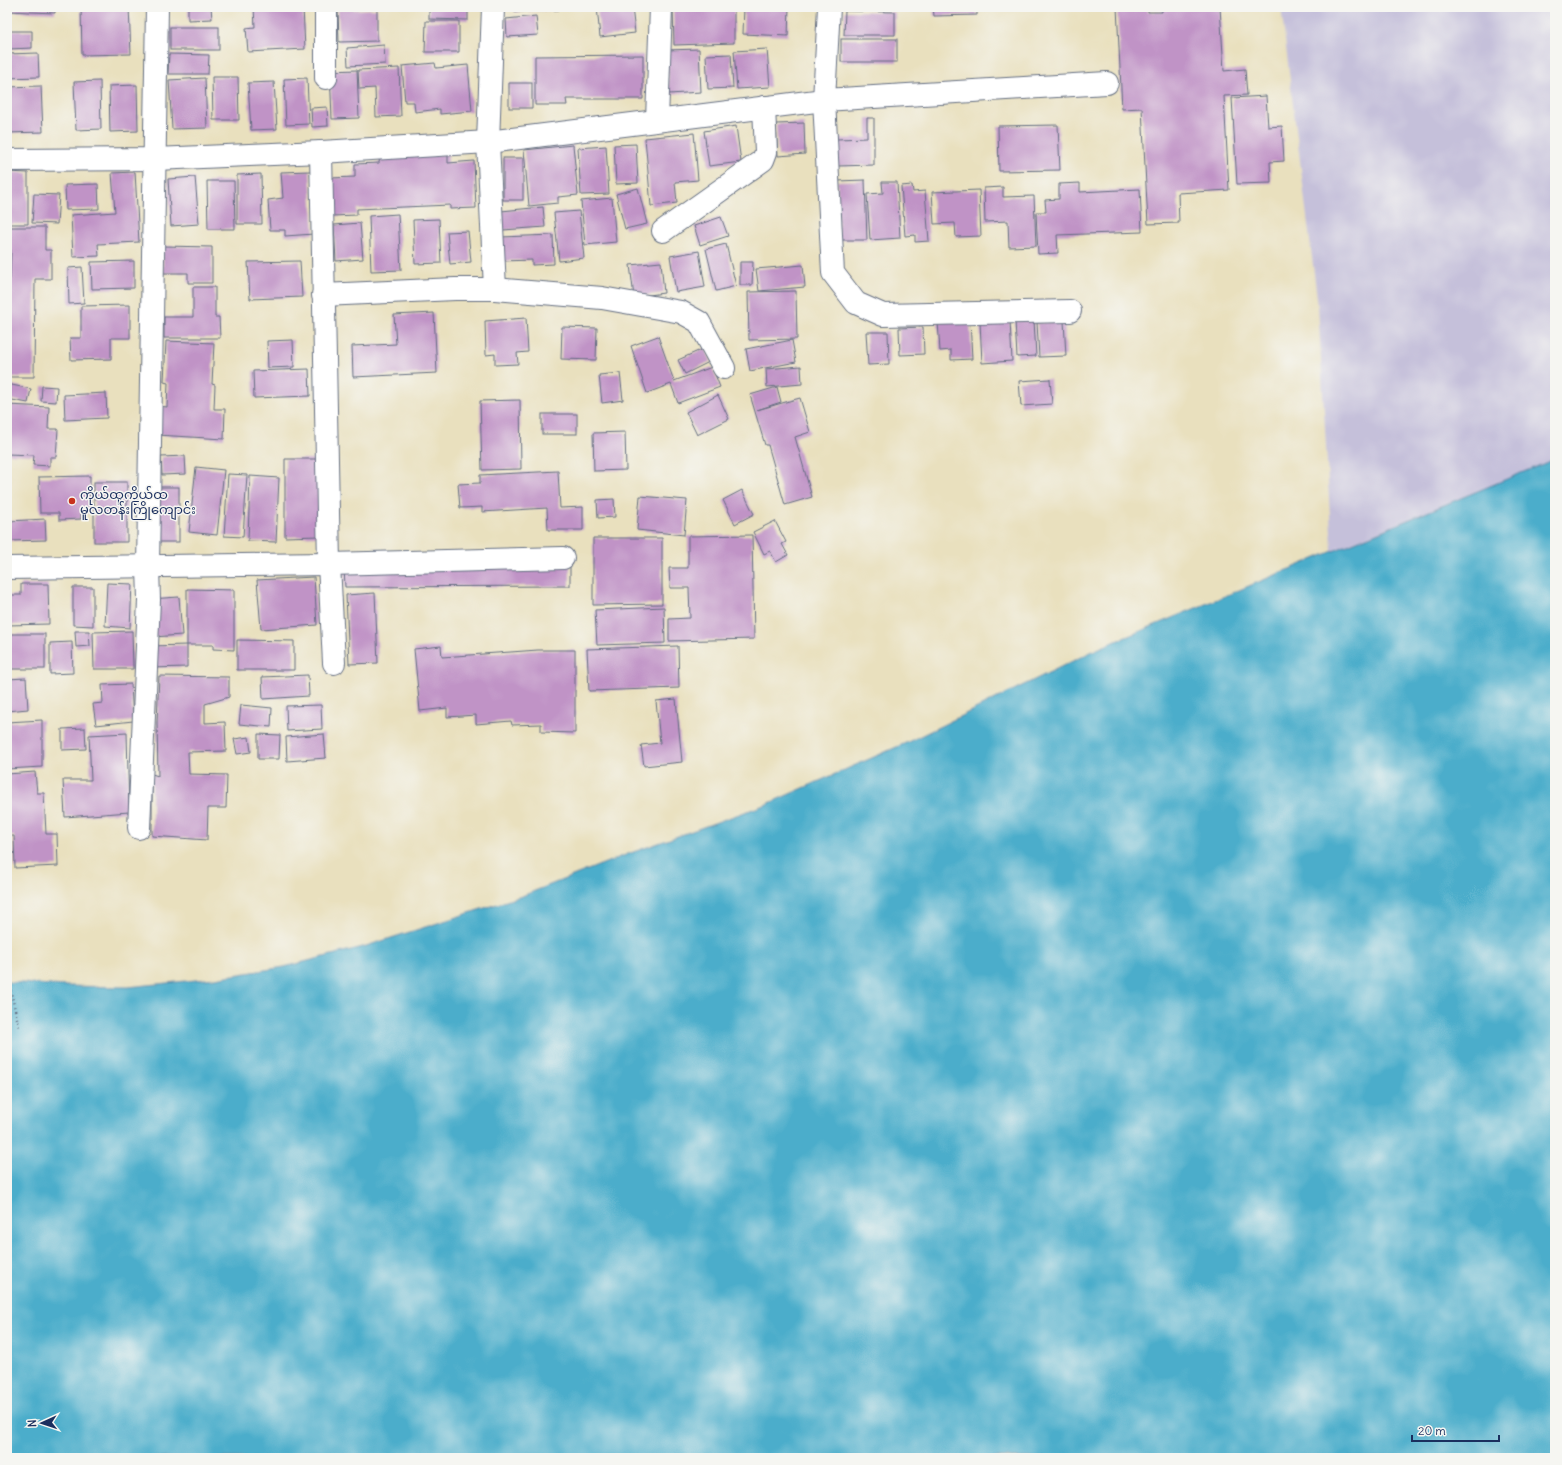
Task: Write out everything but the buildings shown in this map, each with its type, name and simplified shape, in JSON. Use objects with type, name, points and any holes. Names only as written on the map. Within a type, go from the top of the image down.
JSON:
[{"type":"street","points":[[139,828],[148,600],[157,7]]},
{"type":"street","points":[[326,7],[326,78]]},
{"type":"street","points":[[493,7],[488,142],[495,289]]},
{"type":"street","points":[[657,120],[661,7]]},
{"type":"street","points":[[828,7],[824,100],[833,273],[856,303],[883,315],[1070,310]]},
{"type":"street","points":[[7,160],[155,159],[321,152],[488,142],[824,100],[1107,83]]},
{"type":"street","points":[[663,231],[763,160],[766,152],[764,107]]},
{"type":"street","points":[[321,152],[329,564],[334,663]]},
{"type":"street","points":[[323,295],[495,289],[602,298],[681,312],[699,322],[724,368]]},
{"type":"street","points":[[7,568],[329,564],[563,558]]},
{"type":"path","points":[[7,975],[19,1027]]},
{"type":"shaded area","points":[[1281,7],[1555,7],[1555,459],[1332,551],[1318,306]]},
{"type":"water","points":[[1555,459],[1555,1458],[7,1458],[7,982],[65,986],[128,987],[215,978],[284,967],[363,947],[522,896],[628,854],[767,804],[908,742],[1097,649]]},
{"type":"place","name":"ကိုယ်ထူကိုယ်ထ မူလတန်းကြိုကျောင်း","points":[[72,501]]}]
